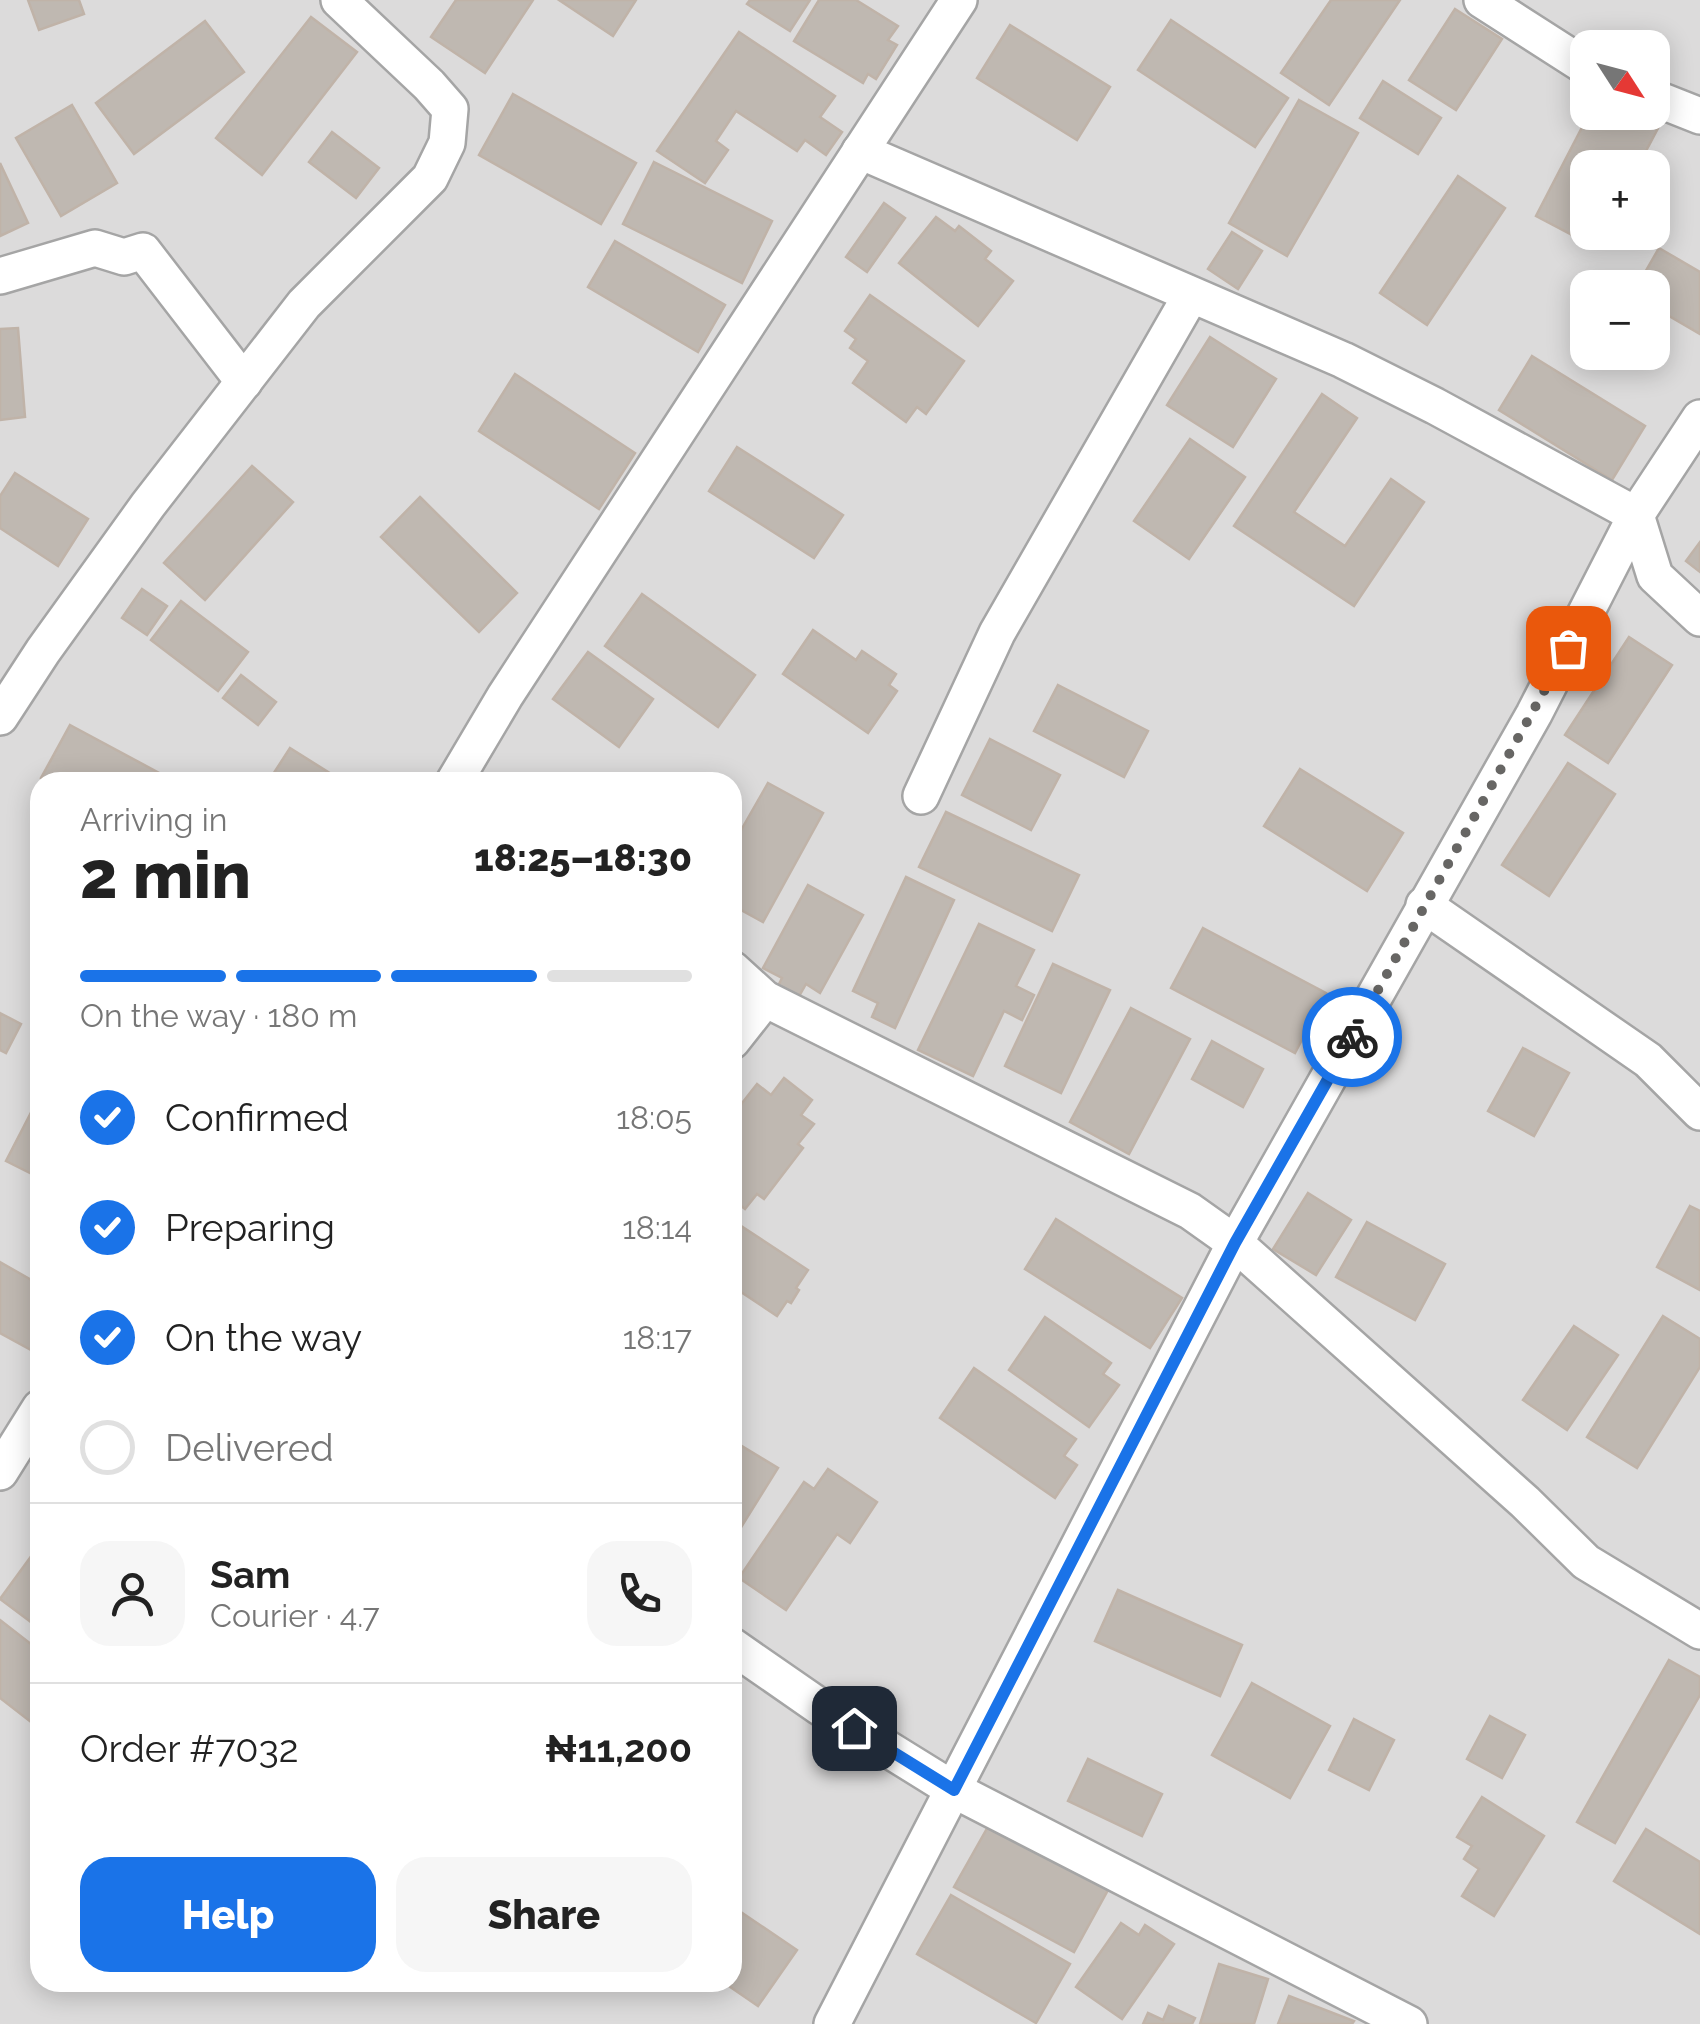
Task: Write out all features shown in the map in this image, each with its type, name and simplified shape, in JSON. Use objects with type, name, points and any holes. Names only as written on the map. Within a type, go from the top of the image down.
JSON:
[{"type":"street","points":[[0,717],[42,650],[136,521],[304,304],[430,178],[447,143],[450,109],[339,0]]},
{"type":"street","points":[[472,772],[505,696],[959,0]]},
{"type":"street","points":[[1482,0],[1570,56]]},
{"type":"street","points":[[1670,104],[1700,116]]},
{"type":"street","points":[[860,151],[1343,360],[1636,515],[1655,576],[1700,618]]},
{"type":"street","points":[[0,276],[95,248],[124,256],[143,250],[244,382]]},
{"type":"street","points":[[921,796],[997,633],[1191,295]]},
{"type":"street","points":[[832,2024],[1235,1243],[1534,714],[1636,515],[1700,418]]},
{"type":"street","points":[[1424,905],[1648,1060],[1700,1112]]},
{"type":"street","points":[[742,978],[765,999],[1190,1211],[1235,1243],[1525,1502],[1586,1562],[1700,1631]]},
{"type":"street","points":[[742,1028],[765,999]]},
{"type":"street","points":[[0,1472],[30,1424]]},
{"type":"street","points":[[742,1653],[820,1707],[954,1790],[1409,2024]]},
{"type":"shaded area","points":[[0,0],[1700,0],[1700,2024],[0,2024]]},
{"type":"building","points":[[28,0],[79,0],[84,14],[39,30]]},
{"type":"building","points":[[456,0],[533,0],[485,73],[431,37]]},
{"type":"building","points":[[559,0],[636,0],[613,36]]},
{"type":"building","points":[[750,0],[810,0],[790,31],[747,4]]},
{"type":"building","points":[[819,0],[856,0],[898,26],[888,40],[897,45],[876,79],[868,74],[863,83],[794,41]]},
{"type":"building","points":[[1331,0],[1400,0],[1329,105],[1281,73]]},
{"type":"building","points":[[1455,9],[1502,39],[1456,110],[1409,80]]},
{"type":"building","points":[[311,17],[357,52],[262,175],[216,138]]},
{"type":"building","points":[[1171,20],[1288,98],[1255,147],[1138,70]]},
{"type":"building","points":[[205,21],[244,72],[134,154],[96,103]]},
{"type":"building","points":[[1010,25],[1110,87],[1077,140],[977,78]]},
{"type":"building","points":[[739,32],[835,96],[820,117],[842,132],[826,155],[805,140],[797,151],[736,111],[716,141],[728,150],[705,183],[657,151]]},
{"type":"building","points":[[1383,81],[1441,118],[1418,154],[1360,118]]},
{"type":"building","points":[[513,94],[636,163],[601,224],[479,155]]},
{"type":"building","points":[[1299,100],[1358,133],[1287,256],[1229,223]]},
{"type":"building","points":[[72,105],[117,183],[61,216],[16,138]]},
{"type":"building","points":[[1581,130],[1657,130],[1647,150],[1570,150]]},
{"type":"building","points":[[332,132],[379,168],[356,198],[309,162]]},
{"type":"building","points":[[1570,151],[1570,234],[1536,216]]},
{"type":"building","points":[[654,162],[772,221],[742,283],[623,224]]},
{"type":"building","points":[[0,163],[28,223],[0,236]]},
{"type":"building","points":[[1458,176],[1505,208],[1427,325],[1380,293]]},
{"type":"building","points":[[884,203],[905,218],[867,272],[846,257]]},
{"type":"building","points":[[936,217],[955,231],[959,226],[991,251],[985,259],[1013,281],[978,326],[899,263]]},
{"type":"building","points":[[1232,232],[1262,251],[1238,289],[1208,269]]},
{"type":"building","points":[[615,241],[725,305],[698,352],[588,287]]},
{"type":"building","points":[[1658,250],[1662,250],[1700,272],[1700,334],[1670,316],[1670,270],[1646,270]]},
{"type":"building","points":[[870,295],[964,361],[926,414],[917,407],[906,422],[853,383],[868,361],[850,348],[856,339],[845,331]]},
{"type":"building","points":[[18,328],[25,417],[0,420],[0,329]]},
{"type":"building","points":[[1210,337],[1276,379],[1233,447],[1167,405]]},
{"type":"building","points":[[1532,356],[1645,426],[1612,480],[1499,410]]},
{"type":"building","points":[[515,374],[635,453],[599,509],[479,431]]},
{"type":"building","points":[[1322,394],[1357,418],[1294,512],[1345,546],[1391,479],[1424,502],[1354,606],[1234,526]]},
{"type":"building","points":[[1190,439],[1245,477],[1189,559],[1134,521]]},
{"type":"building","points":[[737,447],[843,515],[814,558],[709,491]]},
{"type":"building","points":[[252,466],[293,502],[205,600],[164,563]]},
{"type":"building","points":[[15,473],[88,519],[58,566],[0,528],[0,496]]},
{"type":"building","points":[[420,497],[517,593],[479,632],[381,537]]},
{"type":"building","points":[[1700,542],[1700,572],[1686,561]]},
{"type":"building","points":[[142,589],[167,606],[147,635],[122,618]]},
{"type":"building","points":[[642,594],[755,675],[718,727],[605,646]]},
{"type":"building","points":[[181,601],[248,652],[218,691],[151,640]]},
{"type":"building","points":[[813,630],[856,660],[862,651],[896,674],[889,685],[897,691],[868,733],[783,674]]},
{"type":"building","points":[[1629,637],[1672,665],[1608,763],[1565,735]]},
{"type":"building","points":[[588,652],[653,699],[619,747],[553,699]]},
{"type":"building","points":[[241,675],[276,702],[258,725],[223,698]]},
{"type":"building","points":[[1058,685],[1148,731],[1124,777],[1034,731]]},
{"type":"building","points":[[70,725],[157,772],[44,772]]},
{"type":"building","points":[[990,739],[1060,775],[1031,830],[962,795]]},
{"type":"building","points":[[290,748],[328,772],[274,772]]},
{"type":"building","points":[[1568,763],[1615,794],[1549,896],[1502,865]]},
{"type":"building","points":[[1300,769],[1403,833],[1367,891],[1264,826]]},
{"type":"building","points":[[768,783],[823,813],[763,922],[742,910],[742,828]]},
{"type":"building","points":[[946,812],[1079,875],[1052,931],[919,867]]},
{"type":"building","points":[[906,877],[954,900],[895,1028],[872,1017],[878,1003],[853,991]]},
{"type":"building","points":[[808,885],[863,915],[820,993],[806,984],[798,998],[778,986],[782,978],[763,968]]},
{"type":"building","points":[[979,924],[1034,950],[1016,986],[1034,995],[1022,1020],[1004,1011],[973,1076],[918,1050]]},
{"type":"building","points":[[1203,928],[1326,993],[1295,1053],[1171,988]]},
{"type":"building","points":[[1053,964],[1110,990],[1061,1093],[1005,1066]]},
{"type":"building","points":[[1131,1008],[1190,1039],[1129,1154],[1070,1122]]},
{"type":"building","points":[[0,1013],[21,1024],[6,1053],[0,1050]]},
{"type":"building","points":[[1212,1041],[1263,1069],[1243,1107],[1192,1079]]},
{"type":"building","points":[[1523,1048],[1569,1073],[1534,1136],[1488,1111]]},
{"type":"building","points":[[784,1078],[812,1100],[801,1115],[814,1124],[798,1144],[803,1148],[764,1199],[757,1194],[745,1209],[742,1103],[757,1084],[771,1095]]},
{"type":"building","points":[[30,1114],[30,1173],[6,1161]]},
{"type":"building","points":[[1308,1193],[1351,1220],[1316,1275],[1273,1249]]},
{"type":"building","points":[[1690,1206],[1700,1211],[1700,1290],[1657,1267]]},
{"type":"building","points":[[1056,1219],[1182,1298],[1150,1348],[1025,1269]]},
{"type":"building","points":[[1367,1222],[1445,1264],[1415,1320],[1336,1277]]},
{"type":"building","points":[[742,1227],[808,1270],[791,1303],[787,1301],[777,1316],[742,1293]]},
{"type":"building","points":[[0,1262],[30,1279],[30,1350],[0,1333]]},
{"type":"building","points":[[1663,1316],[1700,1339],[1700,1367],[1637,1468],[1587,1437]]},
{"type":"building","points":[[1045,1317],[1111,1363],[1103,1374],[1119,1385],[1089,1427],[1009,1370]]},
{"type":"building","points":[[1574,1326],[1618,1355],[1567,1430],[1523,1400]]},
{"type":"building","points":[[974,1368],[1076,1439],[1064,1456],[1077,1465],[1055,1498],[940,1418]]},
{"type":"building","points":[[742,1446],[778,1468],[742,1526]]},
{"type":"building","points":[[828,1469],[877,1502],[850,1543],[837,1534],[786,1610],[742,1580],[742,1574],[804,1482],[814,1489]]},
{"type":"building","points":[[30,1558],[30,1621],[0,1599]]},
{"type":"building","points":[[1118,1590],[1242,1645],[1220,1696],[1095,1641]]},
{"type":"building","points":[[0,1620],[30,1643],[30,1721],[0,1698]]},
{"type":"building","points":[[1669,1660],[1700,1677],[1700,1695],[1615,1843],[1577,1822]]},
{"type":"building","points":[[1252,1683],[1330,1726],[1290,1798],[1212,1755]]},
{"type":"building","points":[[1490,1716],[1525,1735],[1502,1778],[1467,1759]]},
{"type":"building","points":[[1354,1719],[1394,1740],[1369,1790],[1329,1770]]},
{"type":"building","points":[[1088,1759],[1162,1794],[1142,1836],[1068,1801]]},
{"type":"building","points":[[1482,1797],[1544,1836],[1494,1916],[1462,1896],[1479,1869],[1464,1859],[1472,1846],[1457,1837]]},
{"type":"building","points":[[989,1825],[1108,1890],[1074,1952],[954,1887]]},
{"type":"building","points":[[1646,1829],[1700,1862],[1700,1934],[1614,1881]]},
{"type":"building","points":[[951,1895],[1070,1964],[1036,2023],[917,1954]]},
{"type":"building","points":[[742,1913],[797,1950],[758,2006],[738,1992],[742,1992]]},
{"type":"building","points":[[1121,1923],[1139,1935],[1145,1925],[1174,1944],[1122,2019],[1076,1987]]},
{"type":"building","points":[[1219,1964],[1268,1979],[1254,2024],[1200,2024]]},
{"type":"building","points":[[1289,1996],[1354,2021],[1278,2024]]},
{"type":"building","points":[[1169,2006],[1195,2018],[1192,2024],[1143,2024],[1148,2013],[1163,2020]]},
{"type":"way so far","points":[[1352,1037],[1568,648]]},
{"type":"route","points":[[854,1728],[954,1790],[1235,1243],[1352,1037]]}]
